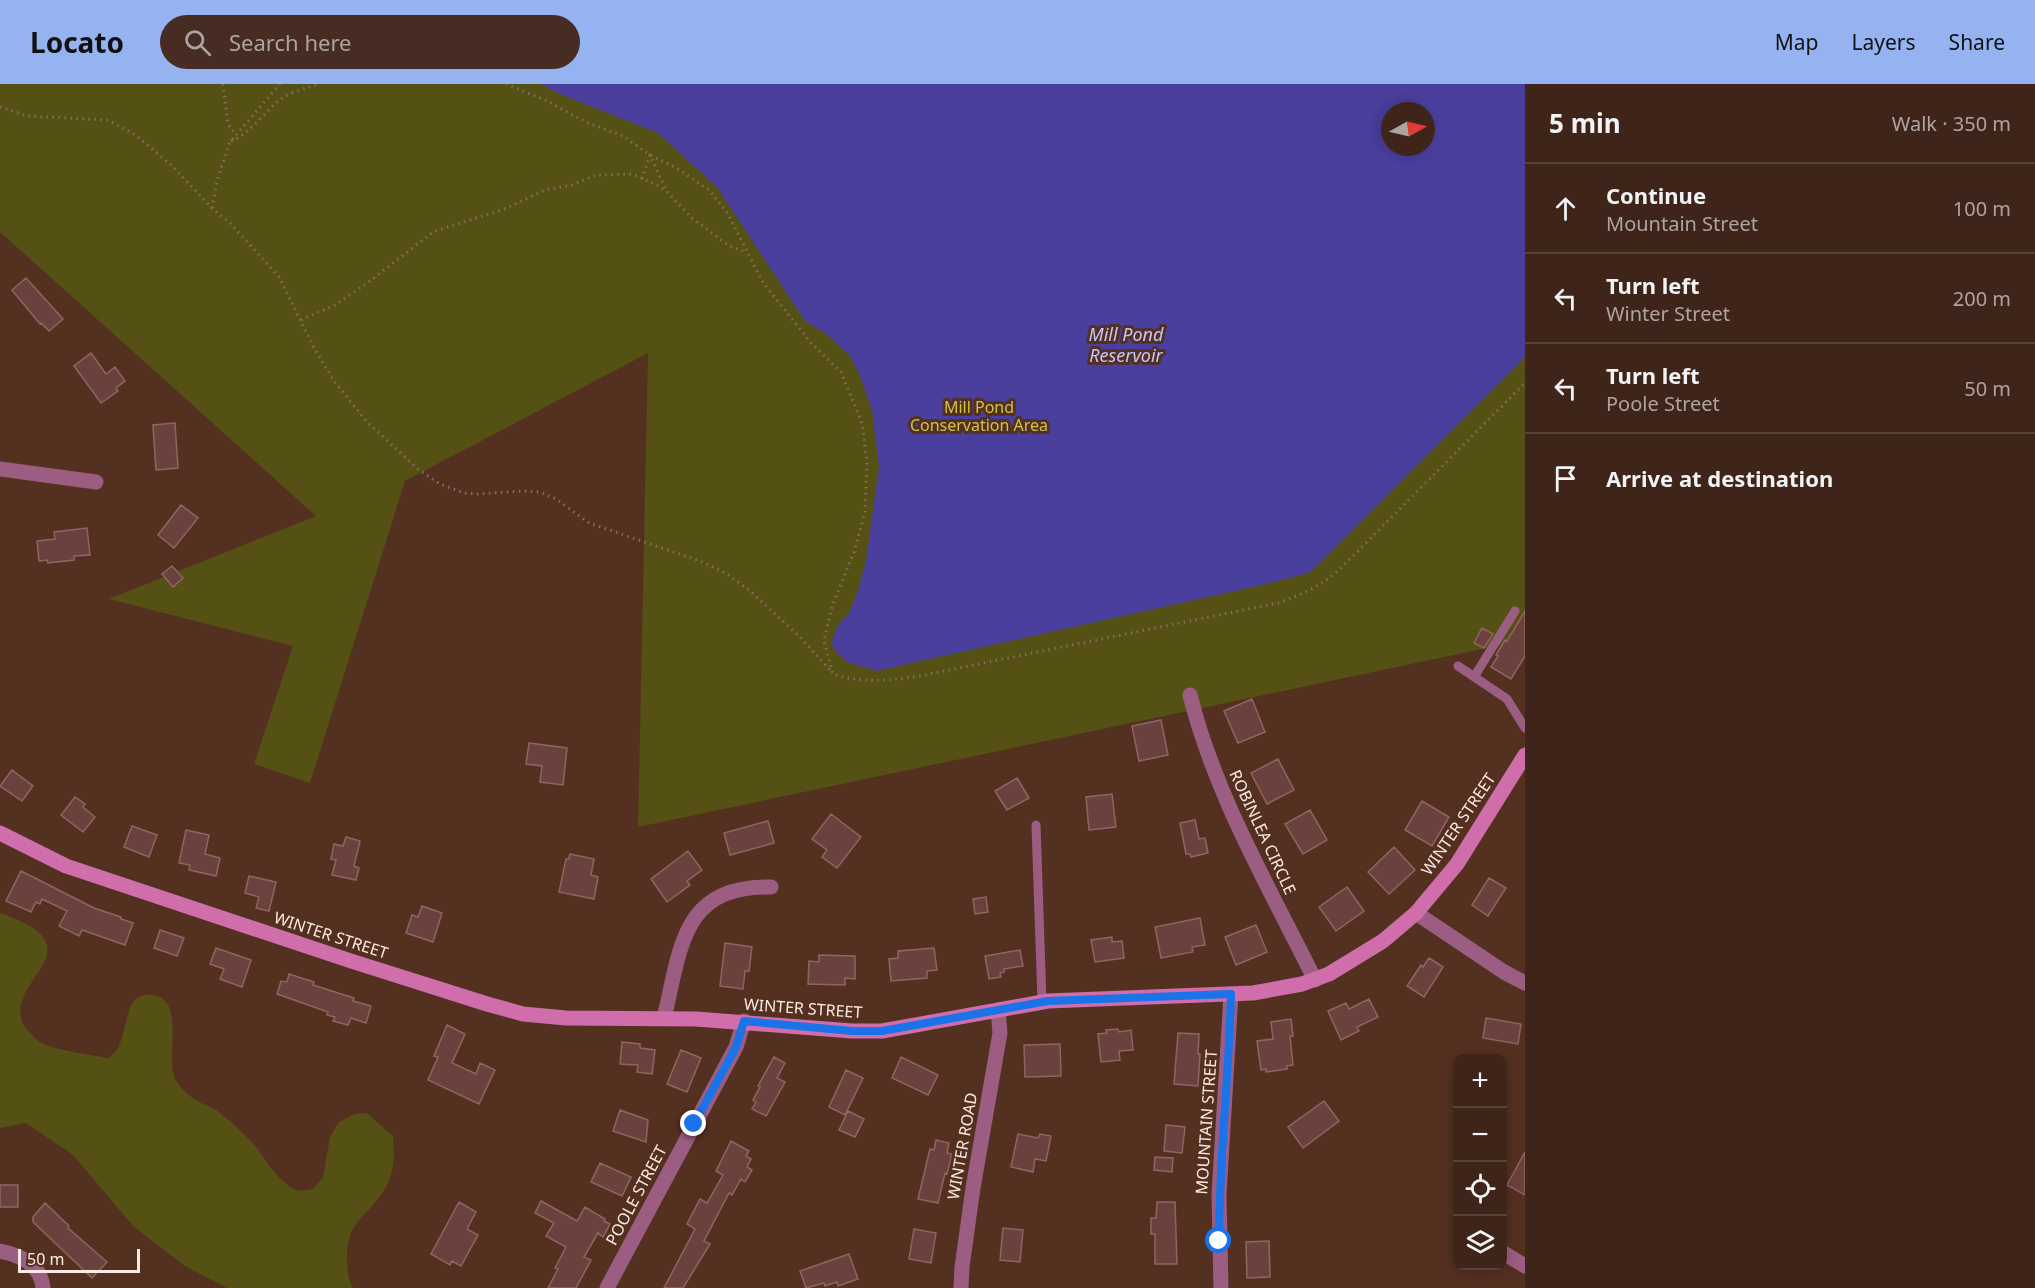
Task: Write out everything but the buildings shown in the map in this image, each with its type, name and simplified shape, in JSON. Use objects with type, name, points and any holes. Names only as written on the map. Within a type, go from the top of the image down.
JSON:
[{"type":"street","points":[[0,469],[96,483]]},
{"type":"street","name":"ROBINLEA CIRCLE","points":[[1190,695],[1202,736],[1229,806],[1315,980]]},
{"type":"street","name":"WINTER STREET","points":[[0,833],[66,866],[506,1010],[551,1018],[744,1021],[841,1030],[882,1031],[1042,1002],[1253,993],[1283,989],[1315,980],[1363,954],[1416,913],[1457,864],[1525,755]]},
{"type":"street","points":[[664,1018],[685,935],[692,920],[715,899],[728,892],[755,887],[771,887]]},
{"type":"street","points":[[1416,913],[1504,972],[1525,983]]},
{"type":"street","name":"MOUNTAIN STREET","points":[[1221,1288],[1219,1195],[1231,994]]},
{"type":"street","name":"WINTER ROAD","points":[[960,1288],[973,1188],[1000,1033],[998,1010]]},
{"type":"street","name":"POOLE STREET","points":[[607,1288],[736,1047],[744,1021]]},
{"type":"street","points":[[0,1251],[15,1255],[35,1267],[41,1274],[43,1288]]},
{"type":"street","points":[[1507,1255],[1525,1266]]},
{"type":"lane","points":[[1474,677],[1515,611]]},
{"type":"lane","points":[[1458,666],[1509,702],[1525,728]]},
{"type":"lane","points":[[1036,825],[1042,1002]]},
{"type":"path","points":[[223,84],[228,124],[235,134]]},
{"type":"path","points":[[212,208],[218,177],[230,142],[280,84]]},
{"type":"path","points":[[230,142],[240,138],[282,98],[320,84]]},
{"type":"path","points":[[506,84],[547,101],[588,123],[623,136],[650,155],[677,168],[710,191],[728,214],[762,281],[811,342],[841,372],[862,423],[867,462],[866,512],[854,552],[832,606],[824,641],[833,674]]},
{"type":"path","points":[[0,107],[28,116],[108,120],[137,136],[172,166],[212,208],[245,238],[279,277],[314,348],[334,381],[368,422],[418,470],[440,484],[464,493],[540,492],[556,499],[589,523],[700,561],[727,574],[749,590],[800,637],[833,674],[852,680],[886,681],[920,676],[1278,603],[1305,593],[1324,583],[1340,570],[1525,383]]},
{"type":"path","points":[[642,179],[650,155]]},
{"type":"path","points":[[650,155],[667,192]]},
{"type":"path","points":[[301,320],[335,304],[370,281],[433,232],[504,208],[545,190],[572,185],[596,175],[632,174],[642,179],[667,192],[692,218],[728,245],[747,252]]},
{"type":"green space","name":"Mill Pond Conservation Area","points":[[0,84],[1525,84],[1525,640],[638,827],[648,353],[405,481],[310,783],[254,764],[293,646],[109,599],[316,516],[0,232]]},
{"type":"green space","points":[[0,913],[30,926],[45,939],[47,952],[42,966],[25,994],[20,1009],[24,1026],[33,1036],[40,1042],[54,1047],[108,1058],[120,1044],[128,1013],[137,998],[144,995],[158,996],[166,1002],[171,1012],[172,1065],[178,1084],[192,1097],[214,1109],[238,1128],[277,1175],[294,1189],[313,1189],[323,1177],[330,1137],[339,1122],[355,1114],[367,1113],[393,1136],[394,1152],[390,1178],[384,1190],[356,1224],[351,1234],[347,1261],[353,1288],[227,1288],[185,1266],[134,1227],[73,1155],[26,1123],[0,1128]]},
{"type":"water","name":"Mill Pond Reservoir","points":[[541,84],[1525,84],[1525,357],[1308,573],[876,671],[847,662],[833,649],[832,640],[839,624],[849,613],[858,591],[866,560],[879,467],[872,410],[860,376],[850,356],[829,336],[805,321],[717,187],[658,133],[560,94]]},
{"type":"route","points":[[694,1124],[736,1047],[744,1021],[852,1031],[882,1031],[1048,1001],[1231,994],[1228,1077],[1219,1195],[1219,1241]]}]
